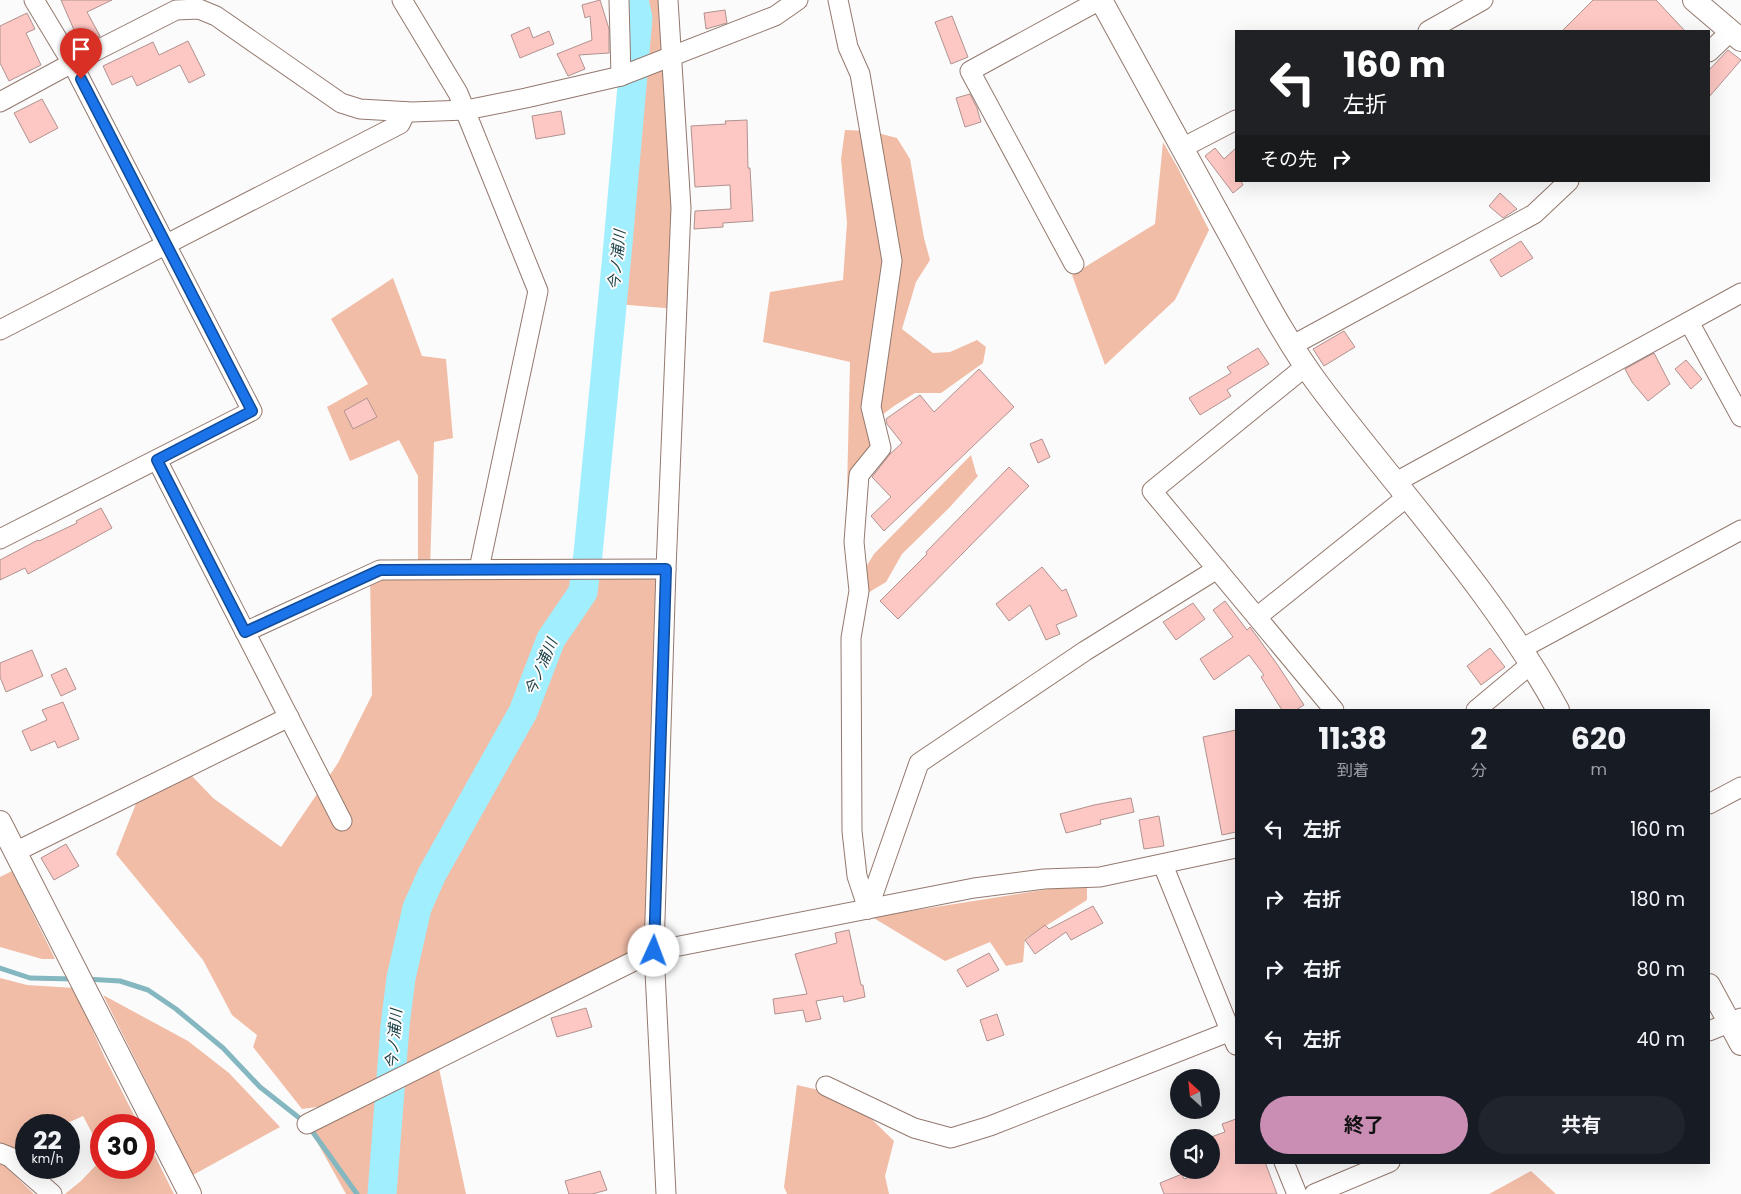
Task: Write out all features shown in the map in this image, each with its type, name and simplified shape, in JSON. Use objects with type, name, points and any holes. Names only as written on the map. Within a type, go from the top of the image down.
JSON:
[{"type":"street","points":[[0,538],[252,411],[72,63],[34,0]]},
{"type":"street","points":[[402,0],[458,93],[466,110],[538,291],[479,570]]},
{"type":"street","points":[[619,0],[621,76]]},
{"type":"street","points":[[666,1194],[654,951],[666,569],[681,208],[668,0]]},
{"type":"street","points":[[0,102],[176,10],[199,9],[216,16],[341,103],[360,109],[406,112],[466,110],[621,76],[775,16],[798,0]]},
{"type":"street","points":[[838,0],[848,47],[860,74],[892,261],[870,407],[881,448],[859,475],[854,542],[859,591],[851,638],[852,831],[857,876],[868,909]]},
{"type":"street","points":[[1074,264],[970,70],[1101,0],[1264,297],[1293,346],[1321,388],[1504,622],[1557,709]]},
{"type":"street","points":[[1430,30],[1484,0]]},
{"type":"street","points":[[1694,0],[1736,35],[1710,51]]},
{"type":"street","points":[[0,330],[400,124],[406,112]]},
{"type":"street","points":[[1182,148],[1235,121]]},
{"type":"street","points":[[1293,346],[1534,214],[1568,182]]},
{"type":"street","points":[[1257,617],[1401,489],[1741,293]]},
{"type":"street","points":[[1689,322],[1741,417]]},
{"type":"street","points":[[1306,366],[1152,491],[1333,709]]},
{"type":"street","points":[[157,460],[342,820]]},
{"type":"street","points":[[1477,709],[1526,656],[1741,530]]},
{"type":"street","points":[[245,632],[380,570],[666,569]]},
{"type":"street","points":[[868,909],[919,763],[1085,652],[1217,569]]},
{"type":"street","points":[[15,852],[289,718]]},
{"type":"street","points":[[1710,803],[1741,786]]},
{"type":"street","points":[[0,822],[185,1192]]},
{"type":"street","points":[[307,1124],[654,951],[974,888],[1044,879],[1100,878],[1235,848]]},
{"type":"street","points":[[826,1086],[914,1128],[951,1138],[990,1126],[1234,1035],[1163,865]]},
{"type":"street","points":[[1710,988],[1726,1023],[1741,1044]]},
{"type":"street","points":[[0,1153],[10,1157],[52,1194]]},
{"type":"street","points":[[1285,1164],[1297,1194]]},
{"type":"street","points":[[1314,1194],[1385,1164]]},
{"type":"shaded area","points":[[619,0],[668,0],[677,309],[604,303],[615,190]]},
{"type":"shaded area","points":[[845,130],[870,131],[897,138],[910,159],[924,238],[930,260],[916,282],[902,329],[933,353],[950,352],[977,340],[986,347],[983,363],[941,393],[915,393],[874,421],[872,450],[846,534],[850,362],[763,342],[770,292],[843,280],[847,223],[841,159]]},
{"type":"shaded area","points":[[1163,142],[1209,230],[1175,300],[1105,365],[1072,275],[1155,224]]},
{"type":"shaded area","points":[[393,278],[422,356],[446,359],[453,438],[434,442],[430,569],[418,569],[418,476],[399,440],[350,461],[327,407],[368,384],[331,319]]},
{"type":"shaded area","points":[[971,455],[978,476],[949,508],[902,554],[886,582],[858,599],[858,580],[874,554]]},
{"type":"shaded area","points":[[666,569],[654,951],[437,1059],[466,1194],[346,1194],[307,1124],[348,1103],[302,1109],[253,1047],[257,1035],[232,1015],[203,960],[116,854],[141,791],[191,775],[213,798],[281,847],[338,763],[372,695],[370,574]]},
{"type":"shaded area","points":[[12,871],[55,959],[42,959],[0,947],[0,877]]},
{"type":"shaded area","points":[[1087,883],[1087,900],[1025,939],[1023,962],[1006,966],[990,942],[945,961],[872,917]]},
{"type":"shaded area","points":[[0,978],[27,985],[74,988],[104,1056],[133,1114],[90,1114],[90,1129],[83,1116],[80,1117],[80,1114],[15,1114],[15,1154],[0,1145]]},
{"type":"shaded area","points":[[103,995],[188,1041],[229,1073],[280,1127],[193,1175]]},
{"type":"shaded area","points":[[797,1085],[849,1097],[894,1141],[885,1176],[889,1194],[787,1194],[784,1187]]},
{"type":"shaded area","points":[[155,1156],[174,1194],[65,1194],[90,1172],[90,1179],[155,1179]]},
{"type":"shaded area","points":[[0,1161],[15,1176],[15,1179],[19,1179],[34,1194],[0,1194]]},
{"type":"shaded area","points":[[1531,1171],[1556,1194],[1489,1194]]},
{"type":"building","points":[[61,0],[112,0],[87,12],[100,36],[81,46]]},
{"type":"building","points":[[600,0],[609,29],[609,53],[579,55],[585,69],[568,76],[557,54],[592,40],[590,16],[585,18],[582,5]]},
{"type":"building","points":[[1593,0],[1656,0],[1684,30],[1563,30]]},
{"type":"building","points":[[725,10],[727,23],[706,29],[704,13]]},
{"type":"building","points":[[27,13],[35,29],[26,33],[41,65],[9,81],[0,63],[0,26]]},
{"type":"building","points":[[952,16],[968,57],[951,64],[935,22]]},
{"type":"building","points":[[529,27],[533,38],[549,31],[554,44],[520,58],[511,35]]},
{"type":"building","points":[[188,41],[205,75],[189,83],[180,65],[137,86],[132,76],[112,85],[103,66],[153,42],[159,55]]},
{"type":"building","points":[[1728,50],[1741,60],[1710,96],[1710,69]]},
{"type":"building","points":[[970,94],[981,122],[965,127],[956,98]]},
{"type":"building","points":[[42,99],[58,128],[30,143],[14,113]]},
{"type":"building","points":[[561,111],[565,134],[536,139],[532,116]]},
{"type":"building","points":[[747,120],[748,168],[750,168],[753,221],[723,223],[723,227],[694,229],[695,211],[731,209],[730,185],[695,187],[691,126],[726,124],[725,121]]},
{"type":"building","points":[[1215,148],[1224,159],[1235,149],[1235,182],[1242,182],[1243,185],[1233,193],[1205,156]]},
{"type":"building","points":[[1500,193],[1517,209],[1503,218],[1489,206]]},
{"type":"building","points":[[1521,241],[1533,258],[1501,277],[1490,260]]},
{"type":"building","points":[[1344,331],[1355,347],[1324,366],[1313,349]]},
{"type":"building","points":[[1258,348],[1269,364],[1227,390],[1231,396],[1200,415],[1189,398],[1231,373],[1227,367]]},
{"type":"building","points":[[1654,353],[1670,384],[1648,401],[1632,382],[1625,369]]},
{"type":"building","points":[[1686,360],[1702,379],[1691,389],[1675,369]]},
{"type":"building","points":[[979,369],[1014,407],[884,531],[871,516],[891,497],[872,477],[890,454],[902,443],[887,424],[886,419],[920,395],[934,412]]},
{"type":"building","points":[[367,398],[377,417],[353,429],[344,411]]},
{"type":"building","points":[[1042,439],[1050,457],[1038,463],[1030,444]]},
{"type":"building","points":[[1009,467],[1029,486],[898,619],[880,601]]},
{"type":"building","points":[[101,508],[112,528],[28,574],[25,568],[0,580],[0,560],[38,540],[77,523],[76,521]]},
{"type":"building","points":[[1042,567],[1062,591],[1066,589],[1077,616],[1056,625],[1060,634],[1046,640],[1030,605],[1009,621],[996,604]]},
{"type":"building","points":[[1225,601],[1247,630],[1250,627],[1304,705],[1298,709],[1281,709],[1261,677],[1264,675],[1249,655],[1214,680],[1200,659],[1233,637],[1213,610]]},
{"type":"building","points":[[1193,603],[1205,619],[1176,640],[1163,622]]},
{"type":"building","points":[[1490,648],[1505,667],[1481,685],[1467,666]]},
{"type":"building","points":[[32,650],[43,676],[6,692],[0,677],[0,663]]},
{"type":"building","points":[[66,668],[76,689],[61,696],[51,675]]},
{"type":"building","points":[[63,702],[79,739],[58,748],[55,741],[31,751],[22,731],[47,720],[42,710]]},
{"type":"building","points":[[1235,730],[1235,832],[1222,835],[1203,737]]},
{"type":"building","points":[[1131,798],[1134,812],[1100,820],[1101,824],[1066,833],[1060,814]]},
{"type":"building","points":[[1159,816],[1164,846],[1144,849],[1139,820]]},
{"type":"building","points":[[66,844],[79,866],[54,880],[41,858]]},
{"type":"building","points":[[1093,906],[1103,923],[1071,940],[1066,932],[1035,954],[1025,940],[1045,925],[1049,929]]},
{"type":"building","points":[[849,930],[865,997],[844,1002],[843,996],[816,1001],[821,1019],[806,1022],[803,1010],[775,1014],[773,999],[807,994],[795,954],[837,943],[835,933]]},
{"type":"building","points":[[989,953],[999,970],[967,987],[957,970]]},
{"type":"building","points":[[586,1008],[592,1027],[557,1037],[551,1018]]},
{"type":"building","points":[[997,1014],[1004,1035],[987,1041],[980,1020]]},
{"type":"building","points":[[1235,1119],[1235,1164],[1266,1164],[1277,1194],[1164,1194],[1160,1183],[1170,1179],[1220,1179],[1220,1134],[1225,1132],[1222,1124]]},
{"type":"building","points":[[600,1171],[607,1190],[592,1194],[569,1194],[565,1181]]},
{"type":"waterway","name":"今ノ浦川","points":[[382,1194],[395,1026],[401,978],[417,908],[432,874],[523,712],[551,639],[583,592],[618,244],[638,18],[634,0]]},
{"type":"waterway","points":[[0,968],[30,978],[73,979]]},
{"type":"waterway","points":[[86,979],[120,981],[148,990],[176,1009],[223,1048],[260,1087],[307,1124],[357,1194]]},
{"type":"route","points":[[81,79],[252,411],[157,460],[245,632],[380,570],[666,569],[654,951]]}]
